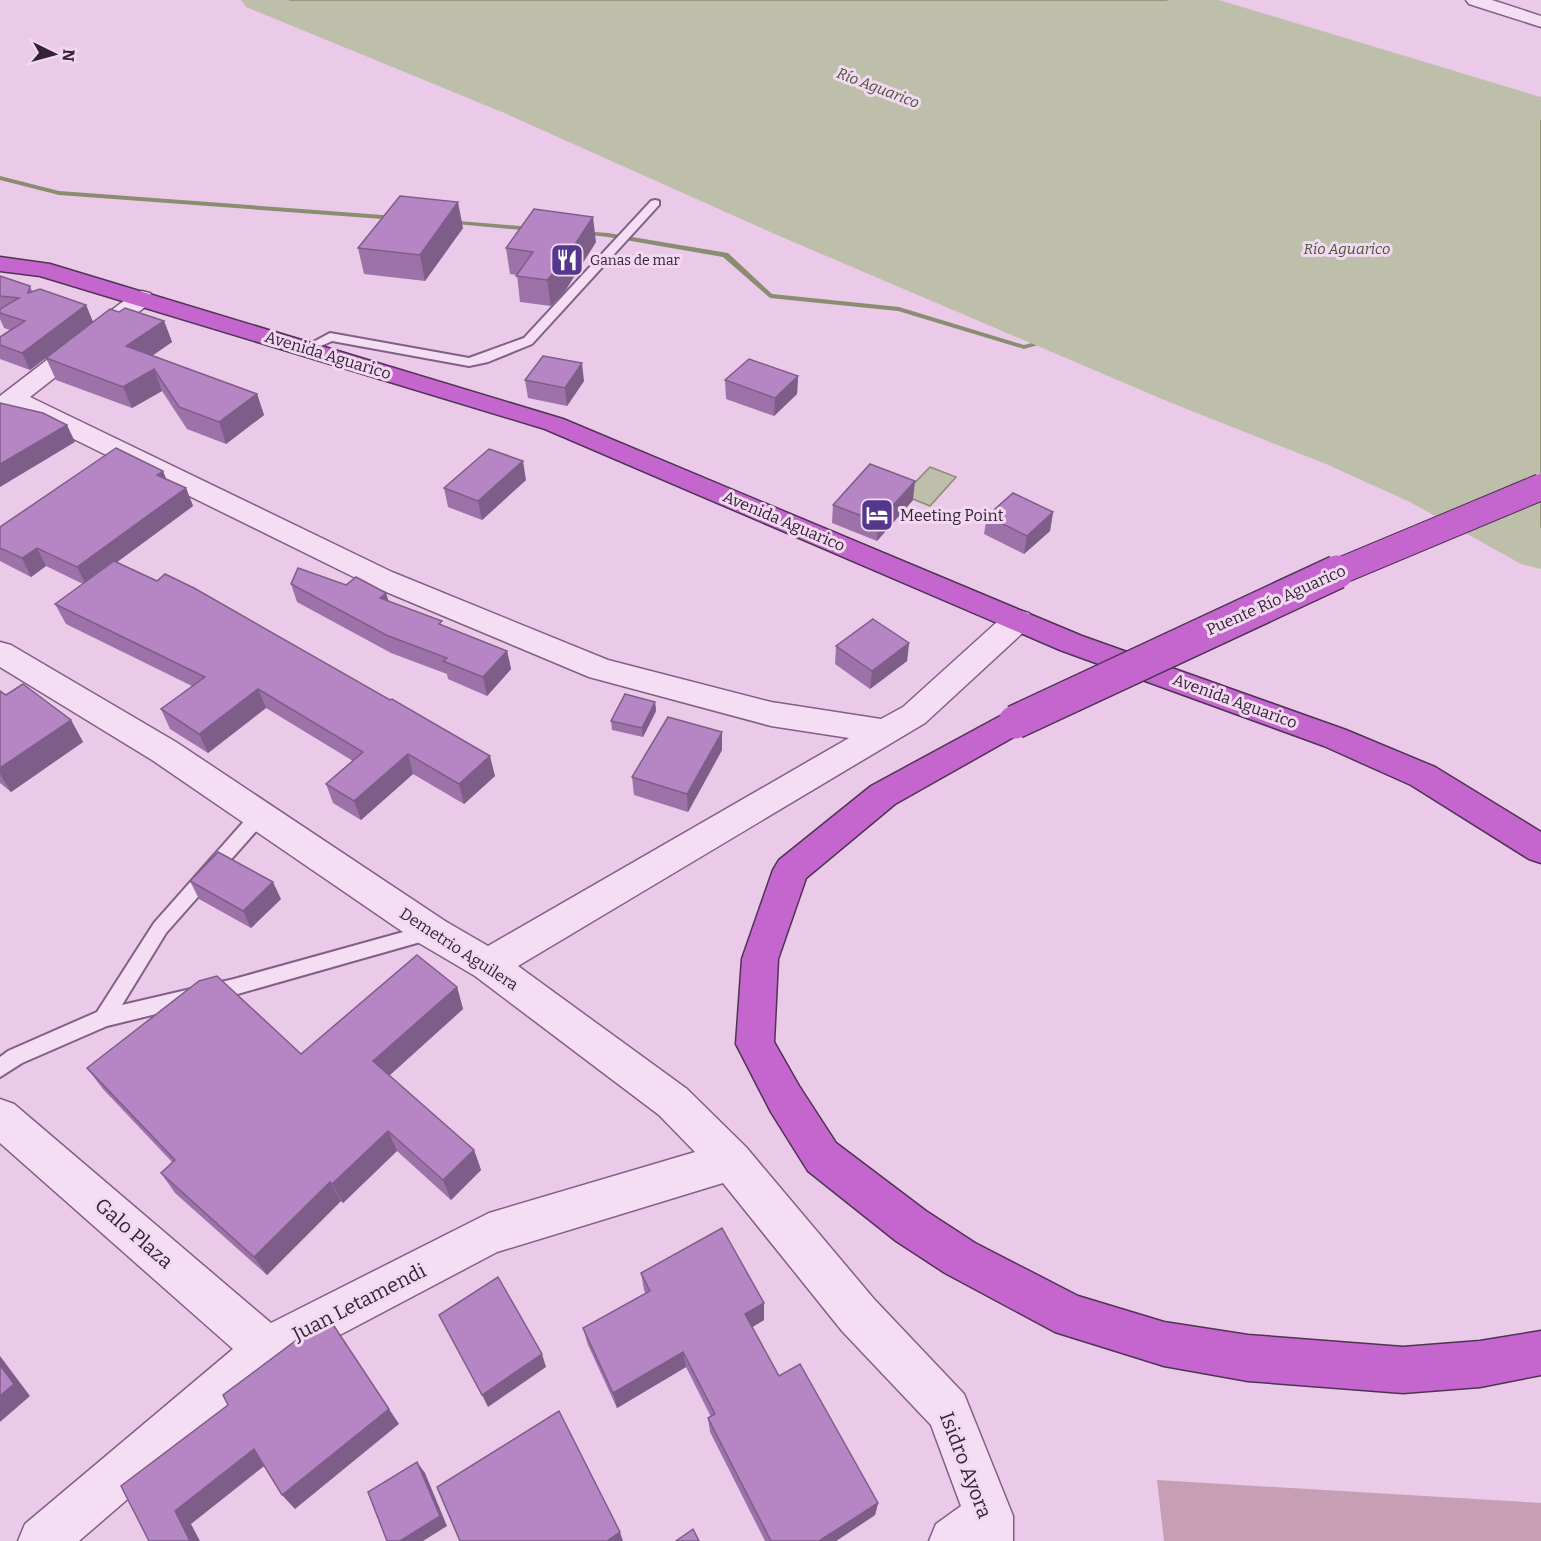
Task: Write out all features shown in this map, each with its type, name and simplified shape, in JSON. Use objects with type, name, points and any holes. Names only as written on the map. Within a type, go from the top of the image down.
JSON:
[{"type":"highway","name":"Avenida Aguarico","points":[[0,264],[42,268],[554,424],[1071,643],[1335,738],[1412,771],[1541,849]]},
{"type":"highway","name":"Puente Río Aguarico","points":[[1541,487],[1375,555],[1172,647],[1015,722],[883,795],[791,870],[760,959],[755,1044],[785,1099],[822,1157],[911,1226],[960,1258],[1071,1316],[1164,1344],[1248,1358],[1403,1370],[1480,1364],[1541,1353]]},
{"type":"street","points":[[1475,0],[1541,22]]},
{"type":"street","points":[[142,298],[7,404],[382,579],[600,669],[771,714],[886,732]]},
{"type":"street","points":[[488,965],[914,715],[1018,620]]},
{"type":"street","name":"Demetrio Aguilera","points":[[0,654],[164,751],[432,932],[488,965],[673,1102],[731,1161],[858,1315]]},
{"type":"street","name":"Galo Plaza","points":[[0,1118],[267,1349]]},
{"type":"street","name":"Juan Letamendi","points":[[42,1541],[267,1349],[489,1234],[731,1161]]},
{"type":"street","name":"Isidro Ayora","points":[[858,1315],[948,1410],[977,1533]]},
{"type":"lane","points":[[308,348],[330,337],[469,362],[484,359],[528,341],[632,225],[655,203]]},
{"type":"lane","points":[[104,1018],[160,928],[260,815]]},
{"type":"lane","points":[[0,1068],[15,1057],[104,1018],[234,987],[432,932]]},
{"type":"shaded area","points":[[1157,1480],[1541,1503],[1541,1541],[1164,1541]]},
{"type":"water","name":"Río Aguarico","points":[[258,0],[1184,0],[1541,109],[1541,551],[1429,490],[1344,453],[1186,392],[792,226],[515,104]]},
{"type":"water","points":[[930,467],[956,477],[930,506],[903,495]]},
{"type":"building","points":[[400,196],[458,202],[420,255],[358,248]]},
{"type":"building","points":[[534,209],[593,217],[562,264],[547,280],[516,276],[533,252],[506,248]]},
{"type":"building","points":[[0,276],[30,286],[28,293],[40,289],[86,305],[22,353],[0,345],[0,337],[25,321],[0,313],[0,309],[19,298],[0,296]]},
{"type":"building","points":[[125,308],[164,321],[126,346],[257,394],[219,422],[179,407],[154,369],[123,387],[46,358],[110,309],[119,312]]},
{"type":"building","points":[[543,356],[582,363],[565,388],[525,380]]},
{"type":"building","points":[[749,359],[798,376],[775,398],[725,380]]},
{"type":"building","points":[[0,403],[43,413],[67,425],[0,464]]},
{"type":"building","points":[[116,448],[163,471],[157,475],[186,488],[77,567],[37,548],[22,558],[0,548],[0,527]]},
{"type":"building","points":[[489,449],[523,461],[478,501],[444,488]]},
{"type":"building","points":[[870,464],[915,481],[878,522],[833,505]]},
{"type":"building","points":[[1013,493],[1053,512],[1027,536],[987,516]]},
{"type":"building","points":[[114,561],[157,581],[165,574],[194,588],[490,756],[459,784],[408,754],[354,801],[326,784],[363,752],[258,689],[199,734],[161,709],[205,677],[55,604]]},
{"type":"building","points":[[298,568],[346,585],[356,577],[386,593],[380,598],[442,621],[439,624],[507,651],[483,677],[443,661],[447,658],[386,635],[291,584]]},
{"type":"building","points":[[873,619],[909,643],[872,671],[836,646]]},
{"type":"building","points":[[23,684],[71,720],[0,768],[0,691],[6,695]]},
{"type":"building","points":[[625,694],[655,702],[642,728],[611,721]]},
{"type":"building","points":[[668,717],[722,732],[687,794],[632,777]]},
{"type":"building","points":[[218,852],[273,882],[243,911],[190,881]]},
{"type":"building","points":[[417,955],[457,987],[373,1061],[474,1150],[443,1180],[388,1131],[332,1184],[330,1182],[254,1257],[161,1173],[175,1160],[87,1068],[199,981],[217,976],[301,1054]]},
{"type":"building","points":[[722,1228],[764,1303],[745,1314],[779,1376],[800,1364],[878,1503],[819,1541],[771,1541],[708,1418],[715,1414],[683,1352],[613,1393],[583,1328],[650,1291],[641,1273]]},
{"type":"building","points":[[498,1277],[542,1354],[482,1395],[439,1315]]},
{"type":"building","points":[[330,1320],[389,1409],[282,1495],[254,1449],[175,1511],[190,1541],[149,1541],[121,1486],[228,1405],[223,1395],[306,1333]]},
{"type":"building","points":[[0,1365],[14,1384],[0,1396]]},
{"type":"building","points":[[559,1411],[620,1532],[607,1541],[460,1541],[437,1487]]},
{"type":"building","points":[[417,1462],[440,1516],[400,1541],[387,1541],[368,1492]]},
{"type":"building","points":[[693,1529],[699,1541],[676,1541]]},
{"type":"waterway","points":[[258,0],[515,104],[792,226],[1186,392],[1344,453],[1429,490],[1541,551]]},
{"type":"waterway","points":[[1184,0],[1541,109]]},
{"type":"waterway","points":[[0,178],[59,193],[396,218]]},
{"type":"waterway","points":[[447,222],[533,229]]},
{"type":"waterway","points":[[582,233],[608,235],[725,255],[770,296],[899,309],[1024,347],[1069,335]]},
{"type":"place","name":"Ganas de mar","points":[[567,260]]},
{"type":"place","name":"Meeting Point","points":[[877,515]]}]
